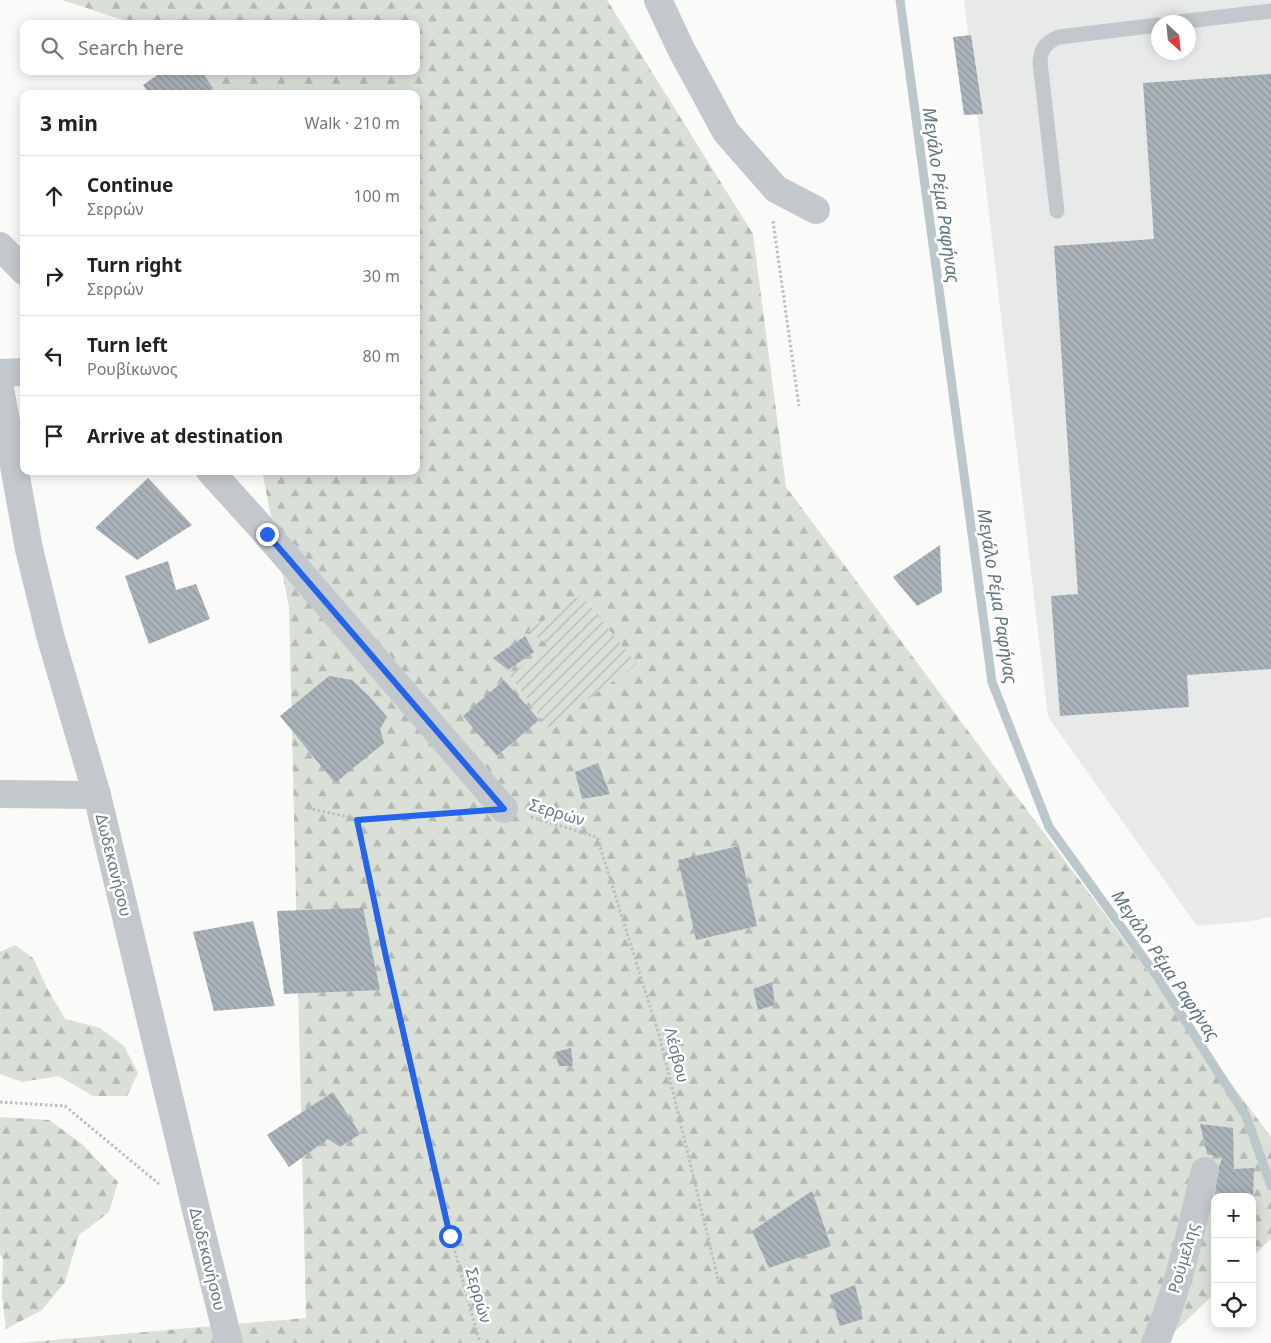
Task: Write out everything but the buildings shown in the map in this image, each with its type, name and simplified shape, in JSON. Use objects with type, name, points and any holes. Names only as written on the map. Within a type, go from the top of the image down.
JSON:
[{"type":"street","points":[[658,0],[681,48],[726,132],[776,189],[816,210]]},
{"type":"street","points":[[0,246],[20,267]]},
{"type":"street","points":[[0,373],[20,372]]},
{"type":"street","name":"Δωδεκανήσου","points":[[0,388],[32,559],[50,635],[97,795],[194,1205],[229,1343]]},
{"type":"street","points":[[214,475],[274,542],[504,809]]},
{"type":"street","points":[[0,794],[97,795]]},
{"type":"street","name":"Ρούμελης","points":[[1155,1343],[1176,1286],[1205,1171]]},
{"type":"lane","points":[[1196,20],[1271,11]]},
{"type":"lane","points":[[1057,211],[1040,53],[1044,46],[1058,37],[1151,26]]},
{"type":"path","points":[[768,179],[799,406]]},
{"type":"path","points":[[308,808],[357,820]]},
{"type":"path","name":"Σερρών","points":[[480,1343],[443,1208],[357,820],[504,809],[598,837]]},
{"type":"path","name":"Λέσβου","points":[[598,837],[660,1038],[719,1283]]},
{"type":"path","points":[[0,1102],[65,1106],[160,1184]]},
{"type":"shaded area","points":[[964,0],[1271,0],[1271,917],[1252,921],[1197,926],[1048,717]]},
{"type":"green space","points":[[62,0],[607,0],[753,234],[786,487],[1271,1137],[1271,1239],[1256,1253],[1256,1193],[1211,1193],[1211,1297],[1163,1343],[19,1343],[306,1318],[289,607],[263,475],[420,475],[420,90],[187,90],[185,75],[420,75],[420,20],[123,20]]},
{"type":"green space","points":[[581,595],[637,664],[548,728],[510,675],[549,645],[528,631]]},
{"type":"green space","points":[[15,945],[33,958],[48,990],[65,1019],[100,1028],[124,1046],[138,1073],[127,1096],[93,1096],[59,1076],[22,1082],[0,1074],[0,952]]},
{"type":"green space","points":[[0,1117],[49,1120],[82,1144],[118,1182],[109,1212],[79,1235],[65,1282],[42,1310],[6,1329],[2,1296],[3,1259],[0,1254]]},
{"type":"waterway","name":"Μεγάλο Ρέμα Ραφήνας","points":[[900,0],[992,682],[1049,827],[1158,978],[1246,1116],[1271,1186]]},
{"type":"route","points":[[267,534],[504,809],[357,820],[386,957],[450,1236]]}]
